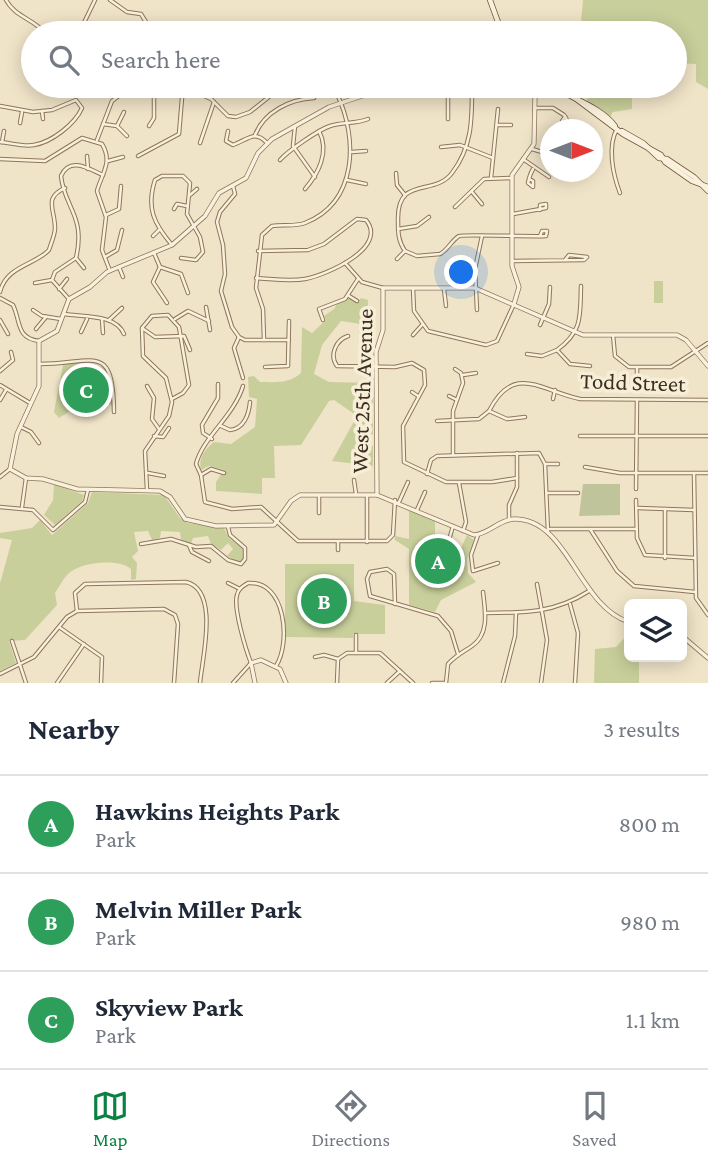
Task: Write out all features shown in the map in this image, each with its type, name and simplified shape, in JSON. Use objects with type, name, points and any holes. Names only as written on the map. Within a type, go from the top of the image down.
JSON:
[{"type":"main road","points":[[489,0],[497,21]]},
{"type":"main road","points":[[573,98],[708,189]]},
{"type":"street","points":[[6,0],[15,13],[31,21]]},
{"type":"street","points":[[85,21],[95,0]]},
{"type":"street","points":[[110,0],[127,12],[141,14],[145,21]]},
{"type":"street","points":[[118,6],[122,0]]},
{"type":"street","points":[[97,140],[115,98]]},
{"type":"street","points":[[149,126],[154,117],[154,98]]},
{"type":"street","points":[[138,156],[179,134],[182,98]]},
{"type":"street","points":[[208,98],[228,116],[240,117],[267,98]]},
{"type":"street","points":[[228,131],[226,141],[233,145],[255,135],[263,119],[271,112],[304,98]]},
{"type":"street","points":[[264,340],[264,310],[257,295],[256,278],[260,238],[267,229],[311,219],[338,196],[347,180],[350,152],[347,123],[338,98]]},
{"type":"street","points":[[0,298],[13,305],[18,328],[24,336],[39,341],[54,335],[69,299],[110,271],[172,245],[208,211],[219,193],[246,178],[258,153],[267,143],[295,125],[356,98]]},
{"type":"street","points":[[448,98],[448,119]]},
{"type":"street","points":[[472,98],[472,124],[467,147],[446,179],[418,187],[405,195],[398,209],[398,229],[405,251],[417,256],[439,254],[461,235],[512,238],[540,236]]},
{"type":"street","points":[[413,288],[413,309],[423,325],[434,334],[491,345],[498,341],[519,287],[512,261],[512,178],[515,169],[532,149],[535,98]]},
{"type":"street","points":[[0,106],[22,112],[42,111],[73,100],[79,101],[82,108],[71,124],[39,144],[29,146],[1,142],[4,131]]},
{"type":"street","points":[[200,143],[205,136],[205,122],[214,102]]},
{"type":"street","points":[[535,108],[553,108],[565,117]]},
{"type":"street","points":[[491,178],[498,109]]},
{"type":"street","points":[[42,111],[43,120]]},
{"type":"street","points":[[20,123],[22,112]]},
{"type":"street","points":[[117,126],[124,112]]},
{"type":"street","points":[[280,160],[289,150],[295,149],[319,131],[368,119]]},
{"type":"street","points":[[103,124],[117,126],[127,136]]},
{"type":"street","points":[[295,125],[295,149],[315,177]]},
{"type":"street","points":[[498,125],[511,125]]},
{"type":"street","points":[[618,128],[614,136],[613,170],[620,193]]},
{"type":"street","points":[[305,189],[315,177],[321,160],[323,141],[319,131]]},
{"type":"street","points":[[255,135],[267,143]]},
{"type":"street","points":[[0,159],[45,161],[74,141],[87,138],[97,140],[107,152],[108,161],[97,191],[106,215],[102,245],[110,271]]},
{"type":"street","points":[[441,147],[467,147],[493,158]]},
{"type":"street","points":[[532,149],[540,151]]},
{"type":"street","points":[[350,152],[366,151]]},
{"type":"street","points":[[88,156],[88,169]]},
{"type":"street","points":[[108,161],[123,157]]},
{"type":"street","points":[[523,159],[540,172]]},
{"type":"street","points":[[84,268],[76,258],[78,222],[61,180],[64,170],[72,165],[103,175]]},
{"type":"street","points":[[528,178],[533,169]]},
{"type":"street","points":[[396,173],[397,185],[405,195]]},
{"type":"street","points":[[172,245],[159,230],[150,205],[155,180],[162,176],[185,177],[190,183],[187,206],[201,241],[202,254],[196,260],[181,258]]},
{"type":"street","points":[[455,207],[483,180],[512,178]]},
{"type":"street","points":[[347,180],[366,184]]},
{"type":"street","points":[[106,215],[119,209],[121,186]]},
{"type":"street","points":[[233,186],[235,194],[220,212],[217,224],[223,245],[225,274],[221,291],[232,327],[239,337],[289,341]]},
{"type":"street","points":[[0,292],[8,276],[29,260],[49,250],[55,231],[50,202],[54,194],[65,188]]},
{"type":"street","points":[[189,195],[197,189]]},
{"type":"street","points":[[472,192],[482,204]]},
{"type":"street","points":[[69,196],[73,194]]},
{"type":"street","points":[[174,209],[176,204],[187,206]]},
{"type":"street","points":[[512,214],[540,210]]},
{"type":"street","points":[[256,278],[305,279],[345,263],[363,249],[370,237],[367,221],[360,218],[352,221],[331,240],[308,250],[258,251]]},
{"type":"street","points":[[398,229],[417,226],[429,218]]},
{"type":"street","points":[[104,257],[117,250],[122,230]]},
{"type":"street","points":[[153,236],[159,230]]},
{"type":"street","points":[[477,310],[475,267],[482,236]]},
{"type":"street","points":[[397,259],[405,251]]},
{"type":"street","points":[[154,253],[160,267],[153,282],[167,303]]},
{"type":"street","points":[[512,261],[584,260],[587,257],[569,255],[565,260]]},
{"type":"street","points":[[52,279],[55,272],[76,258]]},
{"type":"street","points":[[345,263],[358,279],[383,288],[475,288],[587,335],[675,335],[686,340],[708,366]]},
{"type":"street","points":[[119,267],[123,277]]},
{"type":"street","points":[[160,267],[181,274],[188,293]]},
{"type":"street","points":[[35,283],[52,279]]},
{"type":"street","points":[[52,279],[69,299]]},
{"type":"street","points":[[59,289],[66,279]]},
{"type":"street","points":[[323,320],[319,309],[349,296],[358,279]]},
{"type":"street","points":[[540,325],[549,304],[550,286]]},
{"type":"street","points":[[527,354],[542,356],[557,350],[575,332],[580,315],[580,286]]},
{"type":"street","name":"West 25th Avenue","points":[[377,495],[376,367],[377,347],[383,330],[383,288]]},
{"type":"street","points":[[444,288],[446,306]]},
{"type":"street","points":[[349,296],[358,300]]},
{"type":"street","points":[[206,307],[210,330]]},
{"type":"street","points":[[110,320],[122,308]]},
{"type":"street","points":[[33,310],[46,317],[110,320],[120,325],[124,334]]},
{"type":"street","points":[[174,320],[188,311],[209,321]]},
{"type":"street","points":[[147,490],[145,451],[169,416],[172,399],[166,378],[143,356],[142,328],[152,316],[168,315],[174,320],[180,334],[189,385],[183,393],[172,399]]},
{"type":"street","points":[[36,329],[46,317]]},
{"type":"street","points":[[81,332],[88,318]]},
{"type":"street","points":[[102,319],[103,333]]},
{"type":"street","points":[[0,320],[8,334]]},
{"type":"street","points":[[265,367],[288,366],[289,321]]},
{"type":"street","points":[[413,335],[423,325]]},
{"type":"street","points":[[142,328],[155,337],[180,334],[188,339],[190,350]]},
{"type":"street","points":[[613,335],[617,359],[625,366],[672,366],[708,343]]},
{"type":"street","points":[[335,364],[336,347],[348,336]]},
{"type":"street","points":[[239,337],[234,348],[243,378]]},
{"type":"street","points":[[0,477],[10,469],[20,427],[39,386],[39,341]]},
{"type":"street","points":[[557,350],[569,365],[590,366]]},
{"type":"street","points":[[0,371],[13,360],[11,352]]},
{"type":"street","points":[[39,364],[94,361],[104,365],[113,377],[114,412]]},
{"type":"street","points":[[330,366],[335,364],[376,367],[412,363],[425,367],[426,381],[404,421],[402,456],[406,464],[443,481],[517,478]]},
{"type":"street","points":[[637,382],[638,367]]},
{"type":"street","points":[[453,455],[453,421],[462,388],[462,376],[456,369]]},
{"type":"street","points":[[462,376],[476,373]]},
{"type":"street","points":[[212,439],[203,433],[202,425],[218,398],[218,384]]},
{"type":"street","name":"Todd Street","points":[[489,411],[499,393],[511,385],[526,384],[555,390],[579,399],[708,400]]},
{"type":"street","points":[[0,385],[31,404]]},
{"type":"street","points":[[147,386],[155,398],[152,419],[159,429]]},
{"type":"street","points":[[243,386],[221,426],[201,448],[197,463],[207,504],[232,509],[256,505],[279,521],[298,541],[367,542],[392,539],[397,501],[408,482]]},
{"type":"street","points":[[0,400],[6,390]]},
{"type":"street","points":[[553,399],[555,390]]},
{"type":"street","points":[[412,392],[418,396]]},
{"type":"street","points":[[449,396],[457,400]]},
{"type":"street","points":[[636,489],[637,400]]},
{"type":"street","points":[[221,426],[229,430],[238,428],[249,414],[250,402]]},
{"type":"street","points":[[437,421],[479,419],[489,411],[507,419],[525,417]]},
{"type":"street","points":[[20,427],[34,435],[39,443]]},
{"type":"street","points":[[154,436],[161,438],[169,428]]},
{"type":"street","points":[[580,436],[708,436]]},
{"type":"street","points":[[509,520],[509,508],[517,490],[517,453]]},
{"type":"street","points":[[427,474],[430,458],[453,455],[542,454],[548,493],[549,531],[589,591],[624,620]]},
{"type":"street","points":[[545,464],[558,464]]},
{"type":"street","points":[[585,467],[636,473],[708,473]]},
{"type":"street","points":[[10,469],[26,478],[43,479],[88,490],[147,490],[168,495],[178,512],[189,520],[228,527],[268,526],[279,521],[293,498],[319,494],[377,495],[478,535],[509,520],[524,521],[549,531],[636,529]]},
{"type":"street","points":[[201,475],[211,469],[224,473]]},
{"type":"street","points":[[146,473],[159,473],[164,476]]},
{"type":"street","points":[[694,473],[695,592],[698,604],[708,615]]},
{"type":"street","points":[[22,507],[26,478]]},
{"type":"street","points":[[354,480],[356,495]]},
{"type":"street","points":[[460,482],[466,522],[463,531]]},
{"type":"street","points":[[0,507],[22,507],[36,512],[53,530],[85,502],[88,490]]},
{"type":"street","points":[[417,510],[425,492]]},
{"type":"street","points":[[548,493],[578,493]]},
{"type":"street","points":[[319,494],[319,513]]},
{"type":"street","points":[[367,495],[367,542]]},
{"type":"street","points":[[636,500],[638,543],[645,555],[695,558]]},
{"type":"street","points":[[636,508],[694,510]]},
{"type":"street","points":[[665,509],[665,558]]},
{"type":"street","points":[[449,540],[453,526]]},
{"type":"street","points":[[141,544],[171,540],[190,545],[211,546],[229,560],[241,564],[246,559],[245,548],[230,536],[228,527]]},
{"type":"street","points":[[590,529],[617,571],[634,586],[695,592]]},
{"type":"street","points":[[478,535],[471,555],[473,571],[498,563]]},
{"type":"street","points":[[338,542],[338,550]]},
{"type":"street","points":[[190,545],[191,552],[209,561]]},
{"type":"street","points":[[396,604],[394,574],[387,569],[370,572],[366,579],[368,594],[374,599],[442,619],[451,631],[458,654]]},
{"type":"street","points":[[255,683],[243,643],[237,594],[248,583],[255,582],[276,597],[282,615],[282,654],[276,666]]},
{"type":"street","points":[[77,611],[75,593],[85,583],[194,584],[199,592],[208,627],[200,683]]},
{"type":"street","points":[[228,583],[240,589]]},
{"type":"street","points":[[537,584],[547,647],[541,683]]},
{"type":"street","points":[[485,613],[543,612],[570,604],[589,591]]},
{"type":"street","points":[[432,683],[445,683],[447,668],[458,654],[479,640],[484,628],[483,592]]},
{"type":"street","points":[[570,604],[578,633],[575,683]]},
{"type":"street","points":[[0,674],[36,655],[59,627],[77,611],[164,609],[172,612],[178,624],[174,683]]},
{"type":"street","points":[[503,683],[515,636],[516,613]]},
{"type":"street","points":[[59,627],[102,657],[101,683]]},
{"type":"street","points":[[356,635],[356,653]]},
{"type":"street","points":[[687,640],[708,658]]},
{"type":"street","points":[[12,641],[26,683]]},
{"type":"street","points":[[57,683],[84,644]]},
{"type":"street","points":[[337,683],[338,659],[343,654],[356,653],[380,653],[413,683]]},
{"type":"street","points":[[315,657],[324,654],[338,659]]},
{"type":"street","points":[[233,683],[251,663],[261,660],[276,666],[283,673],[286,683]]},
{"type":"street","points":[[387,683],[400,670]]},
{"type":"green space","points":[[583,0],[708,0],[708,89],[696,82],[696,64],[687,64],[687,21],[581,21]]},
{"type":"green space","points":[[587,98],[632,98],[632,109],[613,112],[609,118],[587,103]]},
{"type":"green space","points":[[654,281],[663,281],[663,303],[654,303]]},
{"type":"green space","points":[[349,298],[357,303],[361,298],[368,300],[367,325],[341,321],[322,345],[314,374],[329,382],[373,383],[373,434],[363,436],[364,446],[373,446],[373,466],[332,461],[357,416],[334,400],[329,401],[301,445],[274,446],[275,478],[262,478],[262,494],[216,491],[216,482],[224,470],[209,466],[201,470],[201,458],[214,442],[231,444],[255,427],[257,399],[249,397],[248,377],[254,376],[260,382],[276,382],[287,381],[301,373],[302,327],[312,333],[326,320],[324,316],[337,304]]},
{"type":"green space","points":[[65,363],[104,368],[110,380],[112,405],[86,401],[59,418],[54,412]]},
{"type":"green space","points":[[54,484],[84,495],[82,501],[55,525],[44,515],[53,500]]},
{"type":"green space","points":[[583,484],[620,484],[620,515],[579,516]]},
{"type":"green space","points":[[92,492],[164,495],[180,518],[188,523],[224,528],[229,538],[243,548],[245,557],[239,562],[227,556],[233,549],[228,543],[221,550],[211,544],[208,536],[193,538],[191,544],[181,540],[180,532],[161,531],[160,538],[152,540],[148,531],[134,532],[138,551],[132,557],[137,563],[136,579],[131,580],[131,569],[117,563],[90,564],[74,570],[66,576],[55,593],[57,605],[25,640],[9,641],[16,663],[0,671],[0,583],[12,540],[0,538],[0,533],[32,528],[40,520],[52,535],[88,503]]},
{"type":"green space","points":[[409,509],[435,521],[435,554],[458,555],[467,535],[474,540],[467,559],[468,573],[476,582],[441,600],[435,612],[409,605],[409,549],[395,540],[395,536],[409,539]]},
{"type":"green space","points":[[285,564],[354,564],[354,601],[385,605],[385,634],[353,634],[353,638],[285,637]]},
{"type":"green space","points":[[624,638],[624,662],[639,662],[639,683],[594,683],[595,649],[616,647]]},
{"type":"place","name":"Skyview Park","points":[[86,390]]},
{"type":"place","name":"Hawkins Heights Park","points":[[438,561]]},
{"type":"place","name":"Melvin Miller Park","points":[[324,601]]}]
